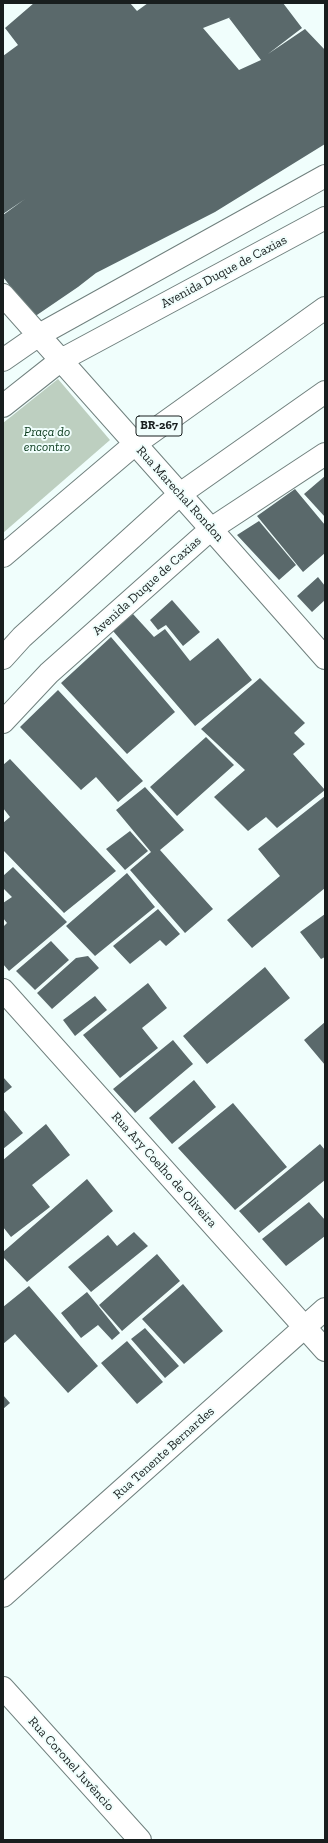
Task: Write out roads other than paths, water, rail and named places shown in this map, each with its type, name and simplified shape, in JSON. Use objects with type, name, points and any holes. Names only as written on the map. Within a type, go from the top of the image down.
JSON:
[{"type":"street","points":[[3,360],[39,335],[325,176]]},
{"type":"street","name":"Avenida Duque de Caxias","points":[[3,406],[61,360],[325,218]]},
{"type":"street","name":"Rua Marechal Rondon","points":[[3,295],[325,658]]},
{"type":"street","name":"BR-267","points":[[3,556],[135,444],[325,308]]},
{"type":"street","points":[[3,658],[22,637],[180,494],[325,392]]},
{"type":"street","name":"Avenida Duque de Caxias","points":[[3,722],[49,673],[211,529],[325,454]]},
{"type":"street","name":"Rua Ary Coelho de Oliveira","points":[[3,990],[325,1350]]},
{"type":"street","name":"Rua Tenente Bernardes","points":[[3,1596],[325,1309]]},
{"type":"street","name":"Rua Coronel Juvêncio","points":[[3,1688],[140,1840]]},
{"type":"park label","name":"Praça do encontro","points":[[47,440]]}]
